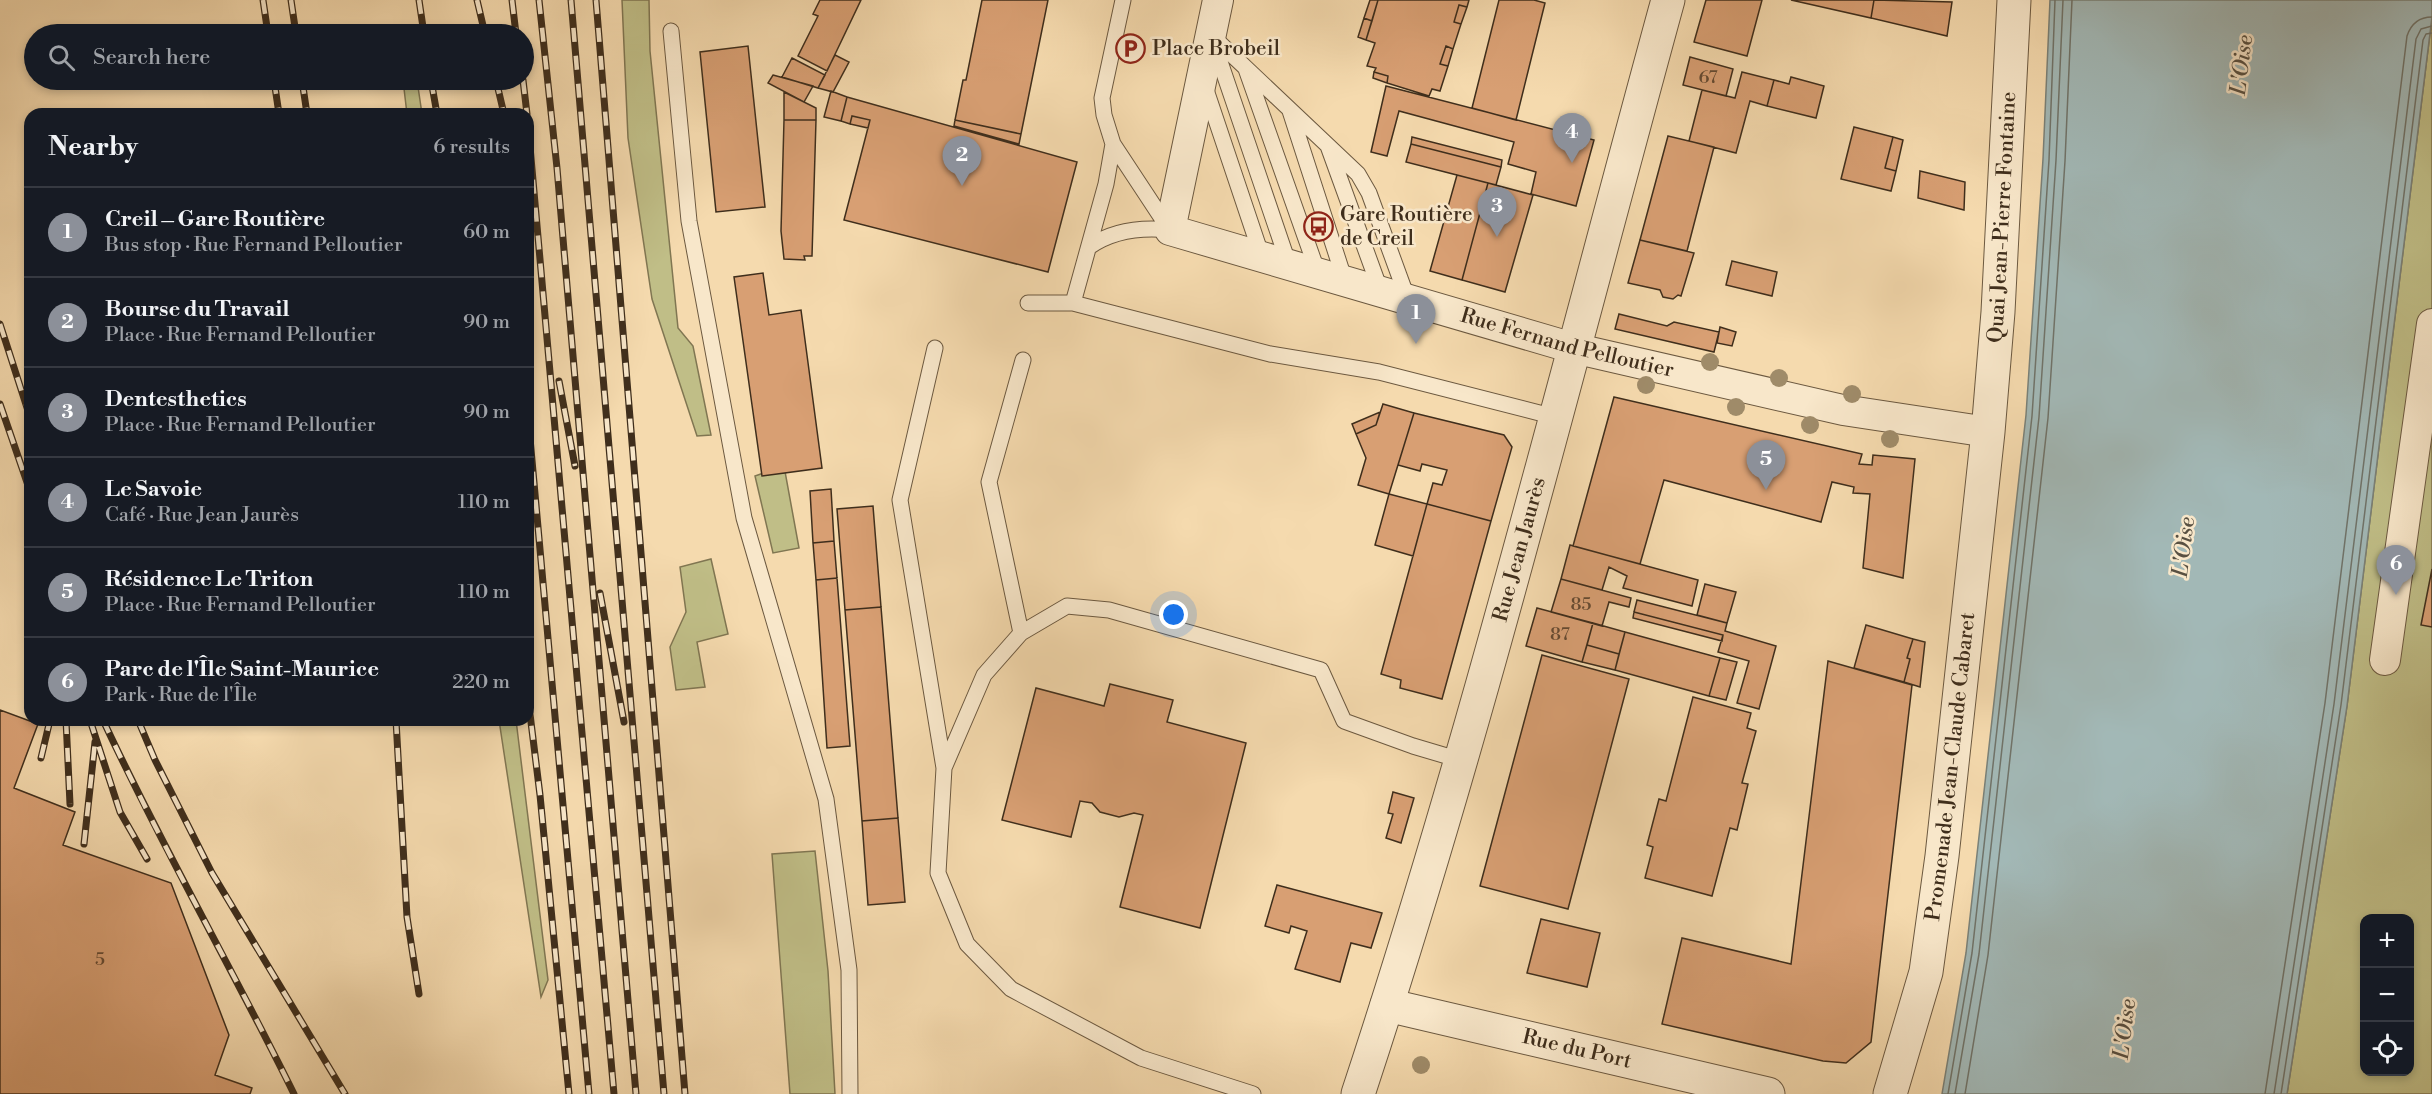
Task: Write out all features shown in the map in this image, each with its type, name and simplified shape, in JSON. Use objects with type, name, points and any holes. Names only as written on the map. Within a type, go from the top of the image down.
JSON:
[{"type":"street","points":[[1170,230],[1218,0]]},
{"type":"street","name":"Rue Jean Jaurès","points":[[1358,1094],[1420,903],[1668,0]]},
{"type":"street","name":"Quai Jean-Pierre Fontaine","points":[[1988,432],[1998,312],[2014,0]]},
{"type":"street","name":"Rue Fernand Pelloutier","points":[[1170,230],[1573,348],[1843,410],[1988,432]]},
{"type":"street","points":[[2385,660],[2429,361],[2432,324]]},
{"type":"street","name":"Promenade Jean-Claude Cabaret","points":[[1890,1094],[1926,972],[1942,856],[1988,432]]},
{"type":"street","name":"Rue du Port","points":[[1387,1005],[1768,1094]]},
{"type":"lane","points":[[1123,0],[1102,98],[1104,115],[1113,144],[1170,230]]},
{"type":"lane","points":[[672,31],[689,222],[744,518],[826,799],[849,970],[850,1094]]},
{"type":"lane","points":[[1211,35],[1358,174],[1364,183],[1395,296]]},
{"type":"lane","points":[[1211,35],[1276,261]]},
{"type":"lane","points":[[1245,66],[1331,277]]},
{"type":"lane","points":[[1202,79],[1276,261]]},
{"type":"lane","points":[[1289,108],[1331,277]]},
{"type":"lane","points":[[1327,143],[1395,296]]},
{"type":"lane","points":[[1073,303],[1106,184],[1113,144]]},
{"type":"lane","points":[[1089,247],[1101,238],[1136,229],[1170,230]]},
{"type":"lane","points":[[1028,303],[1073,303],[1270,354],[1379,372],[1555,417]]},
{"type":"lane","points":[[935,348],[900,500],[944,768],[938,873],[967,944],[1011,989],[1131,1053],[1253,1094]]},
{"type":"lane","points":[[1021,633],[989,482],[1023,360]]},
{"type":"lane","points":[[944,768],[984,675],[1021,633],[1067,606],[1109,610],[1321,670],[1344,721],[1460,760]]},
{"type":"shaded area","points":[[622,0],[649,0],[650,51],[678,328],[693,346],[711,435],[697,436],[652,299],[628,138]]},
{"type":"shaded area","points":[[2432,17],[2432,1094],[2287,1094],[2347,706]]},
{"type":"shaded area","points":[[404,90],[418,90],[421,108],[406,108]]},
{"type":"shaded area","points":[[784,466],[799,548],[773,553],[755,476]]},
{"type":"shaded area","points":[[711,559],[728,634],[697,642],[705,687],[676,690],[670,647],[686,612],[680,567]]},
{"type":"shaded area","points":[[500,726],[517,726],[548,980],[541,997]]},
{"type":"shaded area","points":[[815,851],[828,971],[835,1094],[790,1094],[772,854]]},
{"type":"water","name":"L'Oise","points":[[2050,0],[2432,0],[2432,17],[2347,706],[2287,1094],[1942,1094],[1966,953],[2026,415],[2043,159]]},
{"type":"building","points":[[820,0],[861,0],[827,71],[798,56],[818,16],[813,14]]},
{"type":"building","points":[[982,0],[1048,0],[1021,134],[955,120],[963,80],[966,80]]},
{"type":"building","points":[[1370,0],[1378,0],[1372,21],[1364,18]]},
{"type":"building","points":[[1378,0],[1469,0],[1467,7],[1459,5],[1454,22],[1461,24],[1453,49],[1446,46],[1440,64],[1448,66],[1440,91],[1432,89],[1429,96],[1387,83],[1388,76],[1374,72],[1376,68],[1367,66],[1375,43],[1366,40]]},
{"type":"building","points":[[1499,0],[1534,0],[1545,3],[1516,120],[1472,108]]},
{"type":"building","points":[[1706,0],[1762,0],[1747,56],[1694,42]]},
{"type":"building","points":[[1791,0],[1874,0],[1871,18]]},
{"type":"building","points":[[1874,0],[1952,2],[1947,36],[1871,18]]},
{"type":"building","points":[[1459,5],[1467,7],[1461,24],[1454,22]]},
{"type":"building","points":[[1364,18],[1372,21],[1366,40],[1358,37]]},
{"type":"building","points":[[748,46],[765,207],[716,212],[700,52]]},
{"type":"building","points":[[1446,46],[1453,49],[1448,66],[1440,64]]},
{"type":"building","points":[[835,55],[849,62],[833,92],[818,88]]},
{"type":"building","points":[[1690,57],[1733,69],[1726,96],[1683,85]]},
{"type":"building","points":[[792,58],[825,75],[818,88],[782,77]]},
{"type":"building","points":[[1374,72],[1388,76],[1387,83],[1373,78]]},
{"type":"building","points":[[1742,72],[1774,80],[1767,106],[1750,101],[1736,153],[1689,141],[1702,90],[1735,98]]},
{"type":"building","points":[[773,75],[813,86],[804,102],[768,83]]},
{"type":"building","points":[[1791,77],[1824,86],[1816,118],[1767,106],[1774,80],[1789,84]]},
{"type":"building","points":[[1386,86],[1594,140],[1576,206],[1531,194],[1536,172],[1508,164],[1514,142],[1399,111],[1387,156],[1371,152]]},
{"type":"building","points":[[831,91],[847,97],[841,121],[824,117]]},
{"type":"building","points":[[784,92],[816,108],[816,120],[784,120]]},
{"type":"building","points":[[847,97],[1077,162],[1048,272],[844,220],[870,120],[852,116],[850,124],[841,121]]},
{"type":"building","points":[[852,116],[870,120],[868,128],[850,124]]},
{"type":"building","points":[[784,120],[816,120],[812,256],[804,256],[805,260],[784,259],[781,231]]},
{"type":"building","points":[[955,120],[1021,134],[1019,144],[954,126]]},
{"type":"building","points":[[1854,127],[1893,137],[1885,168],[1896,171],[1891,191],[1841,179]]},
{"type":"building","points":[[1668,136],[1714,147],[1687,251],[1640,240]]},
{"type":"building","points":[[1412,137],[1502,160],[1501,167],[1411,144]]},
{"type":"building","points":[[1893,137],[1903,140],[1896,171],[1885,168]]},
{"type":"building","points":[[1411,144],[1501,167],[1496,185],[1406,162]]},
{"type":"building","points":[[1920,171],[1965,182],[1964,210],[1918,198]]},
{"type":"building","points":[[1457,175],[1488,183],[1462,280],[1430,271]]},
{"type":"building","points":[[1488,183],[1533,195],[1505,292],[1462,280]]},
{"type":"building","points":[[1640,240],[1694,253],[1681,296],[1678,295],[1673,299],[1663,297],[1660,290],[1628,283]]},
{"type":"building","points":[[1732,261],[1777,272],[1772,296],[1726,285]]},
{"type":"building","points":[[763,273],[769,315],[801,310],[822,468],[762,476],[734,277]]},
{"type":"building","points":[[1619,314],[1667,326],[1674,322],[1719,332],[1714,352],[1615,329]]},
{"type":"building","points":[[1720,327],[1736,332],[1732,346],[1717,343]]},
{"type":"building","points":[[1614,397],[1862,454],[1859,464],[1872,465],[1873,455],[1915,459],[1903,578],[1863,568],[1870,494],[1853,493],[1854,487],[1832,482],[1821,522],[1664,480],[1640,564],[1573,546]]},
{"type":"building","points":[[1383,404],[1414,413],[1389,494],[1358,485],[1366,458],[1356,434],[1376,425]]},
{"type":"building","points":[[1380,412],[1376,425],[1356,434],[1352,424]]},
{"type":"building","points":[[1414,413],[1504,435],[1512,447],[1491,521],[1427,504],[1433,483],[1442,485],[1447,470],[1422,464],[1420,471],[1398,465]]},
{"type":"building","points":[[831,489],[834,541],[813,543],[810,491]]},
{"type":"building","points":[[1389,494],[1427,504],[1413,556],[1375,545]]},
{"type":"building","points":[[1427,504],[1491,521],[1442,699],[1400,688],[1401,680],[1381,674]]},
{"type":"building","points":[[873,506],[881,607],[845,610],[837,509]]},
{"type":"building","points":[[834,541],[837,578],[816,580],[813,543]]},
{"type":"building","points":[[1570,545],[1698,580],[1692,606],[1623,588],[1627,576],[1609,567],[1602,590],[1561,579]]},
{"type":"building","points":[[2432,569],[2432,627],[2421,625]]},
{"type":"building","points":[[837,578],[850,746],[827,748],[816,580]]},
{"type":"building","points":[[1561,579],[1631,598],[1629,607],[1609,602],[1602,626],[1551,612]]},
{"type":"building","points":[[1705,584],[1736,592],[1727,623],[1697,615]]},
{"type":"building","points":[[1637,600],[1727,623],[1725,631],[1776,646],[1759,709],[1737,703],[1749,661],[1718,652],[1723,635],[1634,612]]},
{"type":"building","points":[[881,607],[898,818],[862,821],[845,610]]},
{"type":"building","points":[[1537,608],[1593,623],[1582,662],[1526,646]]},
{"type":"building","points":[[1634,612],[1723,635],[1722,641],[1633,618]]},
{"type":"building","points":[[1593,623],[1625,632],[1619,654],[1587,645]]},
{"type":"building","points":[[1866,625],[1913,639],[1907,658],[1910,659],[1904,682],[1854,668]]},
{"type":"building","points":[[1625,632],[1720,658],[1709,696],[1615,670]]},
{"type":"building","points":[[1913,639],[1925,642],[1920,687],[1904,682],[1910,659],[1907,658]]},
{"type":"building","points":[[1587,645],[1619,654],[1615,670],[1582,662]]},
{"type":"building","points":[[1542,655],[1629,679],[1568,909],[1480,886]]},
{"type":"building","points":[[1720,658],[1737,662],[1726,700],[1709,696]]},
{"type":"building","points":[[1828,661],[1912,685],[1871,1042],[1846,1063],[1823,1061],[1662,1024],[1682,938],[1791,964]]},
{"type":"building","points":[[1110,684],[1173,700],[1167,722],[1246,743],[1200,928],[1120,907],[1143,815],[1134,813],[1119,817],[1100,812],[1092,803],[1080,801],[1071,837],[1002,820],[1036,688],[1104,706]]},
{"type":"building","points":[[1693,697],[1751,713],[1747,728],[1756,731],[1742,783],[1748,784],[1737,830],[1730,828],[1712,896],[1645,878],[1653,847],[1647,845],[1659,799],[1666,801]]},
{"type":"building","points":[[0,710],[24,719],[24,726],[37,726],[14,788],[75,812],[63,845],[171,883],[229,1035],[215,1075],[252,1088],[250,1094],[0,1094]]},
{"type":"building","points":[[1393,792],[1414,798],[1401,843],[1386,838],[1393,814],[1388,813]]},
{"type":"building","points":[[898,818],[905,902],[868,905],[862,821]]},
{"type":"building","points":[[1277,885],[1382,913],[1371,948],[1351,943],[1340,982],[1295,969],[1307,931],[1291,926],[1289,933],[1265,926]]},
{"type":"building","points":[[1541,919],[1600,933],[1587,987],[1527,973]]},
{"type":"railway","points":[[263,0],[267,24]]},
{"type":"railway","points":[[291,0],[295,24]]},
{"type":"railway","points":[[419,0],[423,24]]},
{"type":"railway","points":[[477,0],[483,24]]},
{"type":"railway","points":[[512,0],[515,24]]},
{"type":"railway","points":[[539,0],[557,168],[636,1094]]},
{"type":"railway","points":[[571,0],[664,1094]]},
{"type":"railway","points":[[596,0],[685,1094]]},
{"type":"railway","points":[[275,90],[278,108]]},
{"type":"railway","points":[[303,90],[306,108]]},
{"type":"railway","points":[[433,90],[436,108]]},
{"type":"railway","points":[[498,90],[503,108]]},
{"type":"railway","points":[[524,90],[526,108]]},
{"type":"railway","points":[[534,192],[614,1094]]},
{"type":"railway","points":[[0,324],[24,398]]},
{"type":"railway","points":[[559,381],[575,466]]},
{"type":"railway","points":[[0,404],[24,474]]},
{"type":"railway","points":[[534,483],[589,1094]]},
{"type":"railway","points":[[600,593],[624,722]]},
{"type":"railway","points":[[41,758],[49,726]]},
{"type":"railway","points":[[66,726],[70,804]]},
{"type":"railway","points":[[92,726],[120,812],[147,859]]},
{"type":"railway","points":[[106,726],[294,1094]]},
{"type":"railway","points":[[141,726],[155,760],[212,873],[345,1094]]},
{"type":"railway","points":[[396,726],[407,917],[419,994]]},
{"type":"railway","points":[[531,726],[569,1094]]},
{"type":"railway","points":[[84,844],[95,742]]},
{"type":"place","name":"Place Brobeil","points":[[1131,49]]},
{"type":"place","name":"Le Savoie","points":[[1572,163]]},
{"type":"place","name":"Bourse du Travail","points":[[962,186]]},
{"type":"place","name":"Gare Routière de Creil","points":[[1319,227]]},
{"type":"place","name":"Dentesthetics","points":[[1497,237]]},
{"type":"place","name":"Creil – Gare Routière","points":[[1416,344]]},
{"type":"place","name":"Résidence Le Triton","points":[[1766,490]]},
{"type":"place","name":"Parc de l'Île Saint-Maurice","points":[[2396,595]]}]
